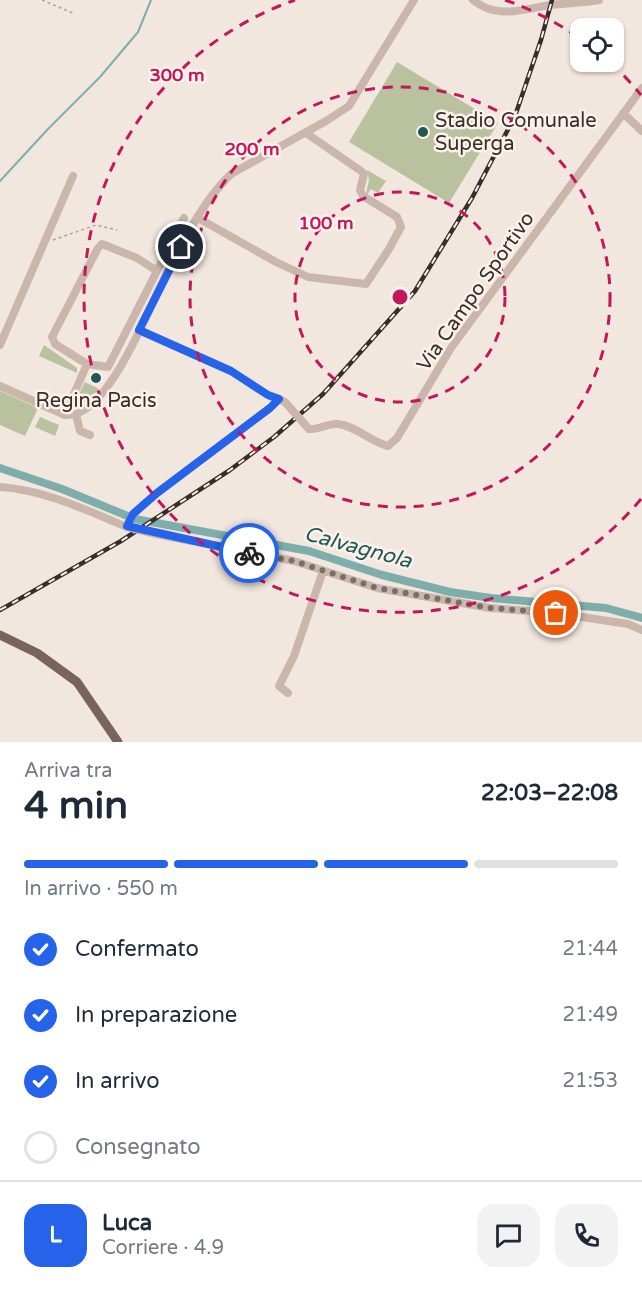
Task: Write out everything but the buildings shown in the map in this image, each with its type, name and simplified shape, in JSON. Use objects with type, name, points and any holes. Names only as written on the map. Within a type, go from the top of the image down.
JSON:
[{"type":"main road","points":[[0,635],[37,653],[77,681],[118,742]]},
{"type":"street","points":[[0,386],[65,415],[76,414],[90,405],[126,357],[173,261],[221,184],[231,174],[306,133],[348,106],[414,0]]},
{"type":"street","points":[[473,0],[491,11],[515,12],[598,0]]},
{"type":"street","name":"Via Campo Sportivo","points":[[282,401],[309,429],[336,423],[383,445],[388,446],[392,443],[451,348],[642,88]]},
{"type":"street","points":[[623,113],[642,130]]},
{"type":"street","points":[[198,218],[276,262],[308,277],[366,284],[401,227],[397,217],[363,196],[360,190],[364,174],[362,171],[306,133]]},
{"type":"street","points":[[0,345],[73,176]]},
{"type":"street","points":[[157,271],[137,258],[102,244],[65,308],[52,337],[55,344],[87,364],[108,367],[157,271],[184,218]]},
{"type":"street","points":[[133,247],[137,258]]},
{"type":"street","points":[[139,330],[231,371],[268,395],[282,401]]},
{"type":"street","points":[[65,415],[87,364]]},
{"type":"street","points":[[130,520],[179,475],[282,401]]},
{"type":"street","points":[[76,414],[80,430],[90,435]]},
{"type":"street","points":[[0,487],[18,488],[50,495],[130,520],[156,534],[294,561],[377,588],[490,608],[556,613],[618,622],[642,630]]},
{"type":"street","points":[[288,693],[279,686],[294,656],[323,571]]},
{"type":"path","points":[[42,0],[75,14]]},
{"type":"path","points":[[42,247],[58,237],[68,236],[96,225],[117,230]]},
{"type":"green space","name":"Stadio Comunale Superga","points":[[397,62],[498,123],[449,203],[349,142]]},
{"type":"green space","points":[[367,170],[386,181],[378,193],[371,189],[366,194],[369,180]]},
{"type":"green space","points":[[44,345],[77,368],[77,373],[39,356]]},
{"type":"green space","points":[[85,382],[99,389],[86,403],[71,410]]},
{"type":"green space","points":[[0,391],[38,408],[25,436],[0,425]]},
{"type":"green space","points":[[40,417],[59,425],[55,436],[35,427]]},
{"type":"waterway","points":[[0,181],[100,77],[138,32],[151,0]]},
{"type":"waterway","name":"Calvagnola","points":[[0,468],[62,489],[135,519],[309,551],[382,575],[450,592],[606,608],[642,618]]},
{"type":"railway","points":[[0,610],[121,541],[230,470],[274,437],[323,394],[415,291],[472,198],[515,116],[552,0]]},
{"type":"way so far","points":[[249,553],[294,561],[377,588],[490,608],[556,613]]},
{"type":"place","name":"Stadio Comunale Superga","points":[[423,132]]},
{"type":"place","name":"Regina Pacis","points":[[96,378]]},
{"type":"route","points":[[181,247],[139,330],[242,376],[268,395],[279,399],[157,493],[133,514],[127,526],[249,553]]}]
